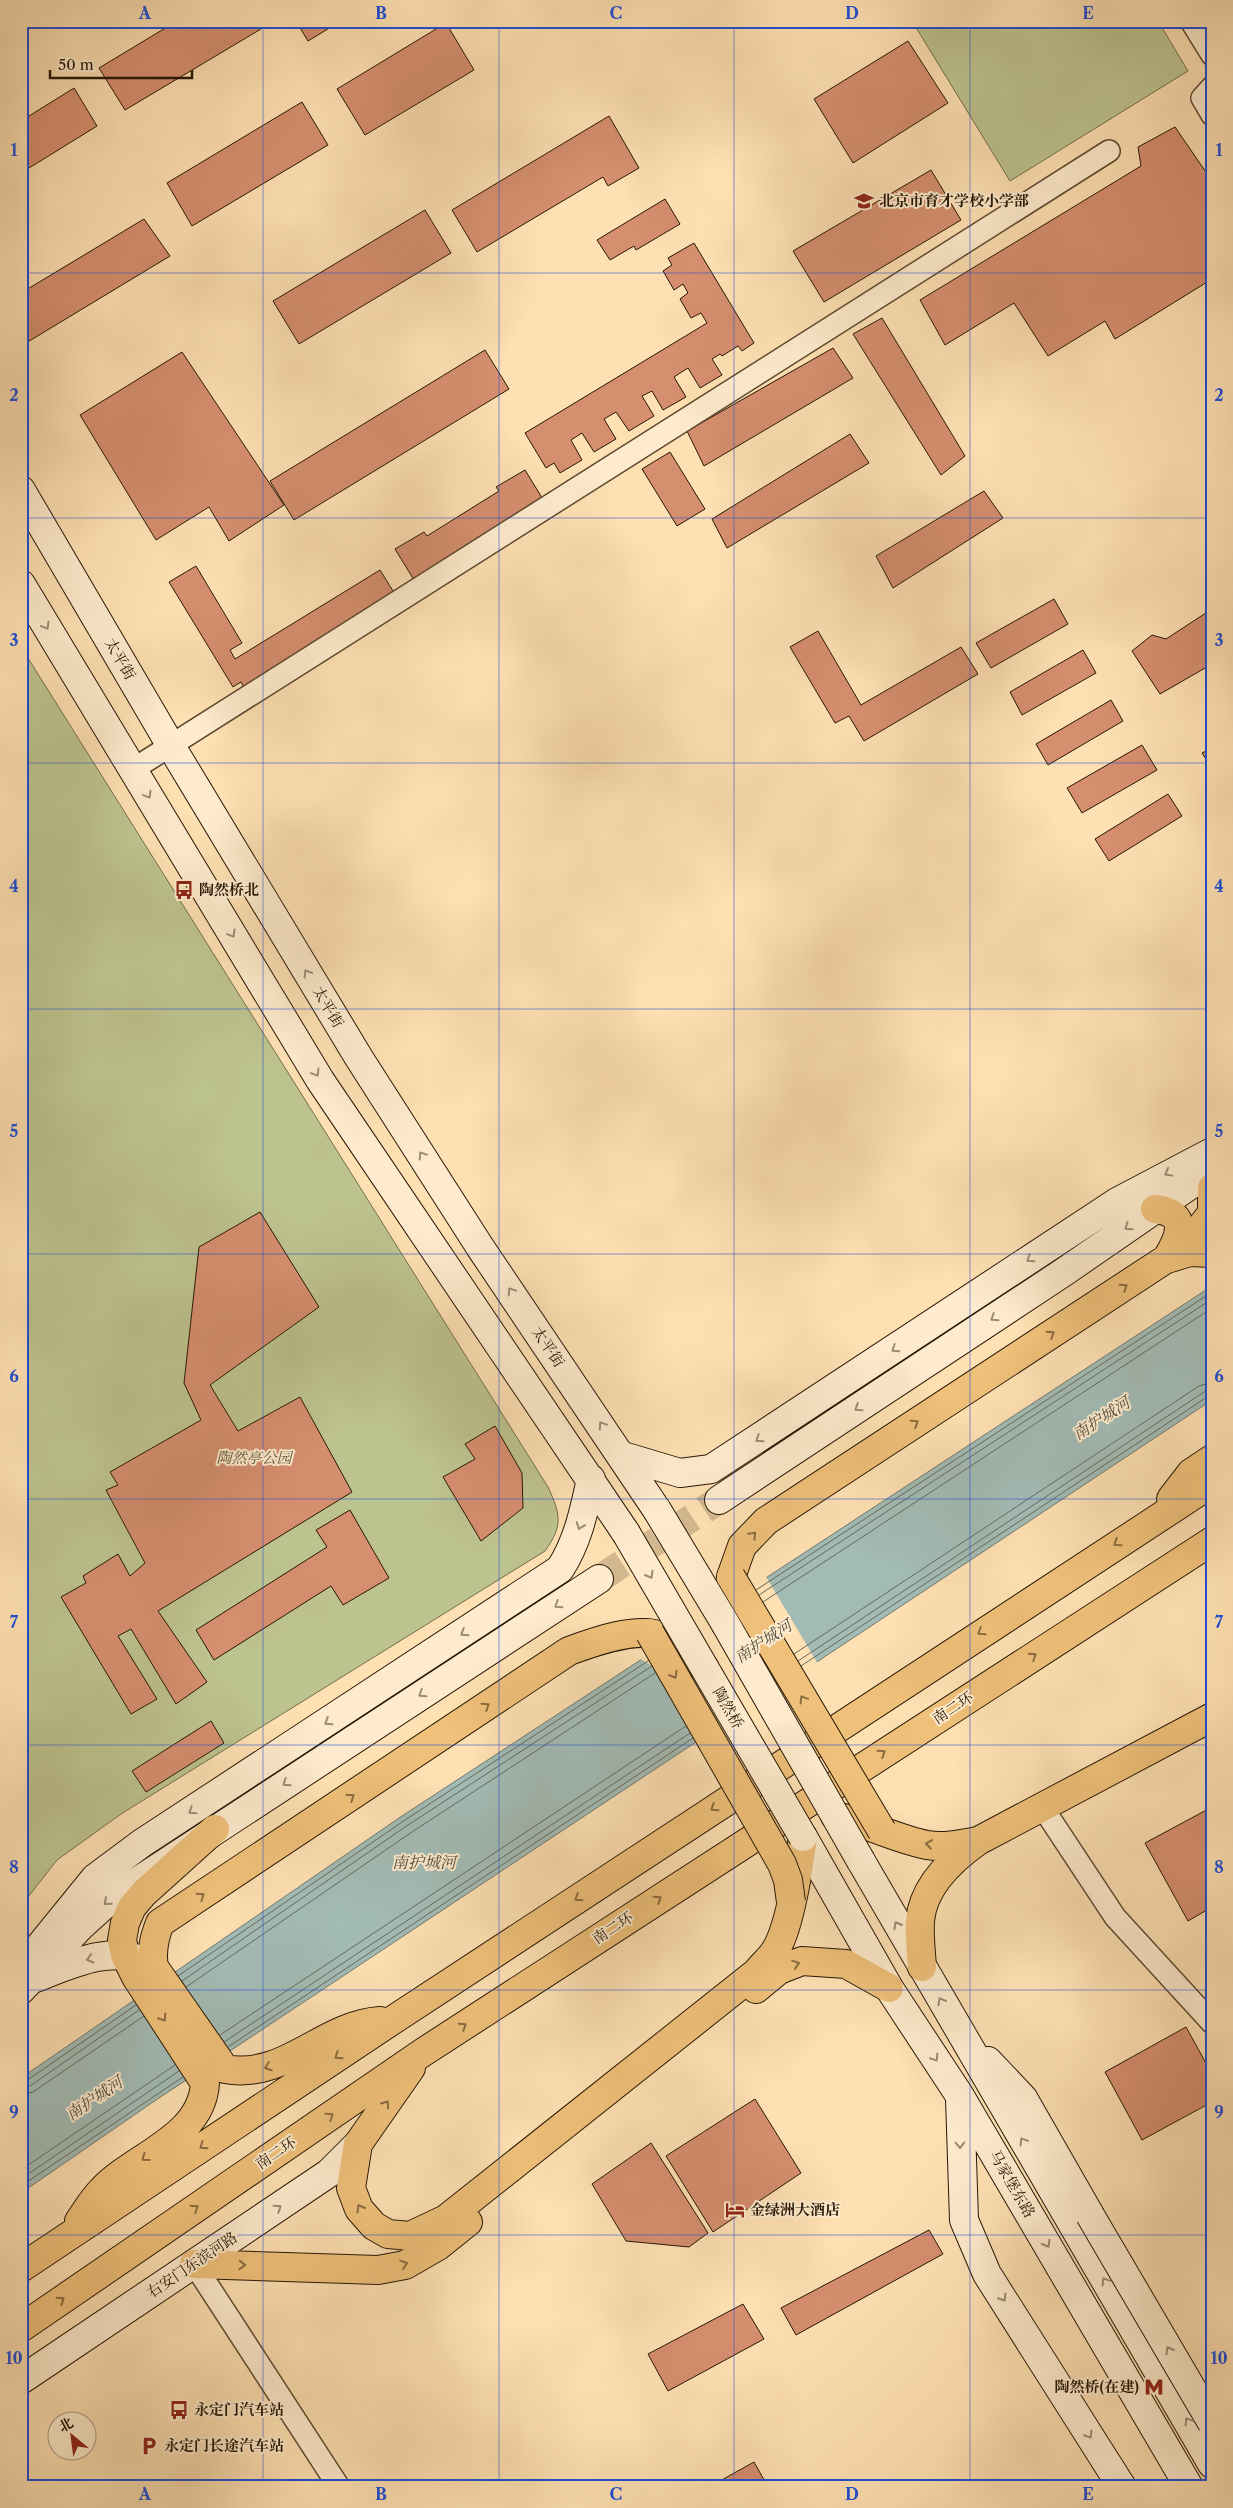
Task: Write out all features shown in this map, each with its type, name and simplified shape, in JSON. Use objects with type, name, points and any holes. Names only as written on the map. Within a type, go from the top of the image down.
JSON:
[{"type":"highway","points":[[725,1623],[731,1577],[742,1546],[766,1521],[1166,1259],[1190,1241],[1212,1213],[1212,1188]]},
{"type":"highway","points":[[1155,1209],[1166,1210],[1178,1220],[1180,1231],[1176,1243],[1166,1259]]},
{"type":"highway","points":[[1166,1259],[1190,1252],[1212,1253]]},
{"type":"highway","points":[[1158,1516],[1191,1473],[1212,1459]]},
{"type":"highway","points":[[21,2268],[393,2020],[1158,1516],[1212,1483]]},
{"type":"highway","name":"南二环","points":[[21,2328],[422,2053],[1204,1551],[1212,1541]]},
{"type":"highway","points":[[731,1577],[882,1831]]},
{"type":"highway","points":[[650,1633],[782,1864],[788,1880],[791,1902]]},
{"type":"highway","points":[[138,1966],[152,1958],[154,1938],[160,1924],[569,1651],[604,1638],[650,1633],[664,1637],[704,1667]]},
{"type":"highway","points":[[922,1967],[920,1920],[933,1884],[960,1854],[978,1841],[1043,1808],[1212,1716]]},
{"type":"highway","points":[[835,1816],[863,1822],[882,1831],[928,1845],[958,1845],[978,1841]]},
{"type":"highway","points":[[215,1829],[144,1893],[132,1908],[124,1928],[122,1940],[215,2076]]},
{"type":"highway","points":[[422,2053],[358,2144],[351,2188],[359,2209],[374,2226],[388,2234],[410,2236],[429,2229],[446,2219],[757,1972],[775,1951],[798,1874],[803,1837]]},
{"type":"highway","points":[[194,2264],[378,2270],[405,2265],[438,2246],[780,1970],[802,1962],[846,1964],[889,1988]]},
{"type":"highway","points":[[215,2076],[268,2068],[340,2031],[364,2022],[393,2020]]},
{"type":"highway","points":[[67,2237],[102,2189],[174,2137],[199,2110],[204,2095],[215,2076]]},
{"type":"main road","name":"太平街","points":[[21,490],[171,746],[358,1058],[480,1247],[623,1456],[725,1623]]},
{"type":"main road","points":[[21,584],[320,1080],[591,1479],[583,1517],[570,1553],[560,1569],[142,1843],[95,1878],[24,1980]]},
{"type":"main road","points":[[623,1456],[680,1473],[711,1469],[1117,1202],[1212,1152]]},
{"type":"main road","points":[[719,1500],[1212,1170]]},
{"type":"main road","name":"陶然桥","points":[[591,1479],[626,1533],[831,1884]]},
{"type":"main road","points":[[24,1980],[112,1898],[599,1579]]},
{"type":"main road","points":[[725,1623],[835,1816]]},
{"type":"main road","name":"马家堡东路","points":[[835,1816],[956,2029],[1212,2464]]},
{"type":"main road","name":"马家堡东路","points":[[831,1884],[889,1988],[960,2096],[1189,2487]]},
{"type":"main road","points":[[24,1980],[100,1957],[138,1966]]},
{"type":"main road","points":[[956,2029],[1023,2098],[1212,2423]]},
{"type":"main road","points":[[960,2096],[964,2220],[987,2274],[1122,2487]]},
{"type":"main road","name":"右安门东滨河路","points":[[21,2380],[329,2173],[358,2144]]},
{"type":"street","points":[[1191,21],[1212,55]]},
{"type":"street","points":[[1212,87],[1202,98],[1212,115]]},
{"type":"street","points":[[132,770],[1109,151]]},
{"type":"street","points":[[1043,1808],[1115,1917],[1212,2023]]},
{"type":"street","points":[[194,2264],[339,2487]]},
{"type":"green space","points":[[912,21],[1158,21],[1188,71],[1010,181]]},
{"type":"green space","name":"陶然亭公园","points":[[21,647],[548,1487],[556,1505],[558,1520],[555,1534],[545,1551],[121,1814],[57,1860],[21,1906]]},
{"type":"water","name":"南护城河","points":[[1212,1286],[1212,1400],[153,2102],[21,2193],[21,2078],[399,1818]]},
{"type":"pier","points":[[765,1575],[818,1664],[698,1744],[652,1666],[639,1658]]},
{"type":"building","points":[[177,21],[256,21],[261,29],[125,110],[99,68]]},
{"type":"building","points":[[296,21],[341,21],[308,41]]},
{"type":"building","points":[[446,23],[474,70],[365,135],[337,89]]},
{"type":"building","points":[[908,41],[948,103],[853,163],[814,99]]},
{"type":"building","points":[[74,88],[97,126],[21,173],[21,121]]},
{"type":"building","points":[[302,102],[328,145],[192,226],[167,183]]},
{"type":"building","points":[[609,116],[639,168],[608,186],[603,177],[477,252],[452,210]]},
{"type":"building","points":[[1175,127],[1212,181],[1212,279],[1115,339],[1105,321],[1048,356],[1014,303],[945,345],[920,300],[1141,166],[1138,147]]},
{"type":"building","points":[[931,170],[961,220],[824,302],[793,251]]},
{"type":"building","points":[[665,199],[680,224],[636,250],[634,246],[610,260],[597,240]]},
{"type":"building","points":[[425,210],[451,253],[299,344],[273,301]]},
{"type":"building","points":[[144,219],[170,256],[21,346],[21,293]]},
{"type":"building","points":[[694,243],[754,343],[742,351],[738,346],[722,356],[720,354],[712,359],[722,375],[700,388],[688,368],[674,377],[686,397],[663,410],[652,391],[642,396],[654,416],[629,431],[616,412],[604,419],[616,439],[594,452],[582,433],[571,440],[582,460],[560,473],[554,463],[546,468],[525,433],[707,323],[701,313],[691,318],[680,299],[688,293],[683,284],[674,290],[663,271],[672,265],[668,258]]},
{"type":"building","points":[[882,318],[965,456],[941,475],[853,334]]},
{"type":"building","points":[[833,348],[853,378],[704,466],[687,431]]},
{"type":"building","points":[[485,350],[509,389],[294,520],[270,481]]},
{"type":"building","points":[[182,352],[284,505],[229,541],[209,507],[156,540],[80,415]]},
{"type":"building","points":[[850,434],[869,463],[727,548],[712,519]]},
{"type":"building","points":[[670,452],[705,509],[677,526],[642,469]]},
{"type":"building","points":[[525,470],[544,501],[414,580],[395,549],[424,532],[427,536],[499,491],[496,487]]},
{"type":"building","points":[[984,491],[1003,518],[893,588],[876,556]]},
{"type":"building","points":[[196,566],[242,643],[230,650],[235,659],[380,570],[398,599],[246,691],[241,682],[233,687],[169,582]]},
{"type":"building","points":[[1054,599],[1068,624],[991,668],[976,643]]},
{"type":"building","points":[[1212,609],[1212,664],[1160,694],[1132,651],[1152,635],[1166,639]]},
{"type":"building","points":[[818,631],[861,705],[961,647],[978,674],[864,741],[849,716],[835,723],[790,647]]},
{"type":"building","points":[[1083,650],[1096,673],[1022,715],[1010,692]]},
{"type":"building","points":[[1111,700],[1123,721],[1048,765],[1036,744]]},
{"type":"building","points":[[1142,745],[1157,770],[1082,813],[1067,788]]},
{"type":"building","points":[[1212,748],[1212,768],[1202,753]]},
{"type":"building","points":[[1168,794],[1182,816],[1109,861],[1095,839]]},
{"type":"building","points":[[260,1212],[319,1307],[210,1385],[238,1431],[300,1397],[352,1492],[158,1611],[207,1682],[176,1704],[131,1629],[118,1636],[157,1699],[131,1714],[61,1597],[86,1583],[83,1576],[118,1554],[130,1576],[145,1563],[106,1490],[118,1485],[110,1472],[201,1420],[184,1383],[199,1247]]},
{"type":"building","points":[[495,1426],[522,1473],[523,1508],[481,1541],[443,1477],[475,1459],[465,1444]]},
{"type":"building","points":[[350,1510],[389,1578],[343,1605],[331,1586],[214,1660],[196,1630],[327,1547],[316,1530]]},
{"type":"building","points":[[211,1721],[224,1743],[146,1792],[132,1771]]},
{"type":"building","points":[[1212,1807],[1212,1907],[1188,1921],[1145,1843]]},
{"type":"building","points":[[1186,2027],[1212,2074],[1212,2102],[1142,2140],[1105,2072]]},
{"type":"building","points":[[755,2099],[801,2173],[713,2232],[666,2156]]},
{"type":"building","points":[[651,2143],[708,2233],[689,2247],[626,2241],[592,2184]]},
{"type":"building","points":[[929,2230],[943,2254],[796,2335],[781,2308]]},
{"type":"building","points":[[743,2304],[764,2339],[668,2391],[648,2354]]},
{"type":"building","points":[[754,2462],[768,2487],[709,2487]]},
{"type":"tunnel","points":[[599,1579],[719,1500]]},
{"type":"place","name":"北京市育才学校小学部","points":[[864,201]]},
{"type":"place","name":"陶然桥北","points":[[184,890]]},
{"type":"place","name":"金绿洲大酒店","points":[[735,2210]]},
{"type":"place","name":"陶然桥(在建)","points":[[1154,2387]]},
{"type":"place","name":"永定门汽车站","points":[[179,2410]]},
{"type":"place","name":"永定门长途汽车站","points":[[149,2446]]}]
